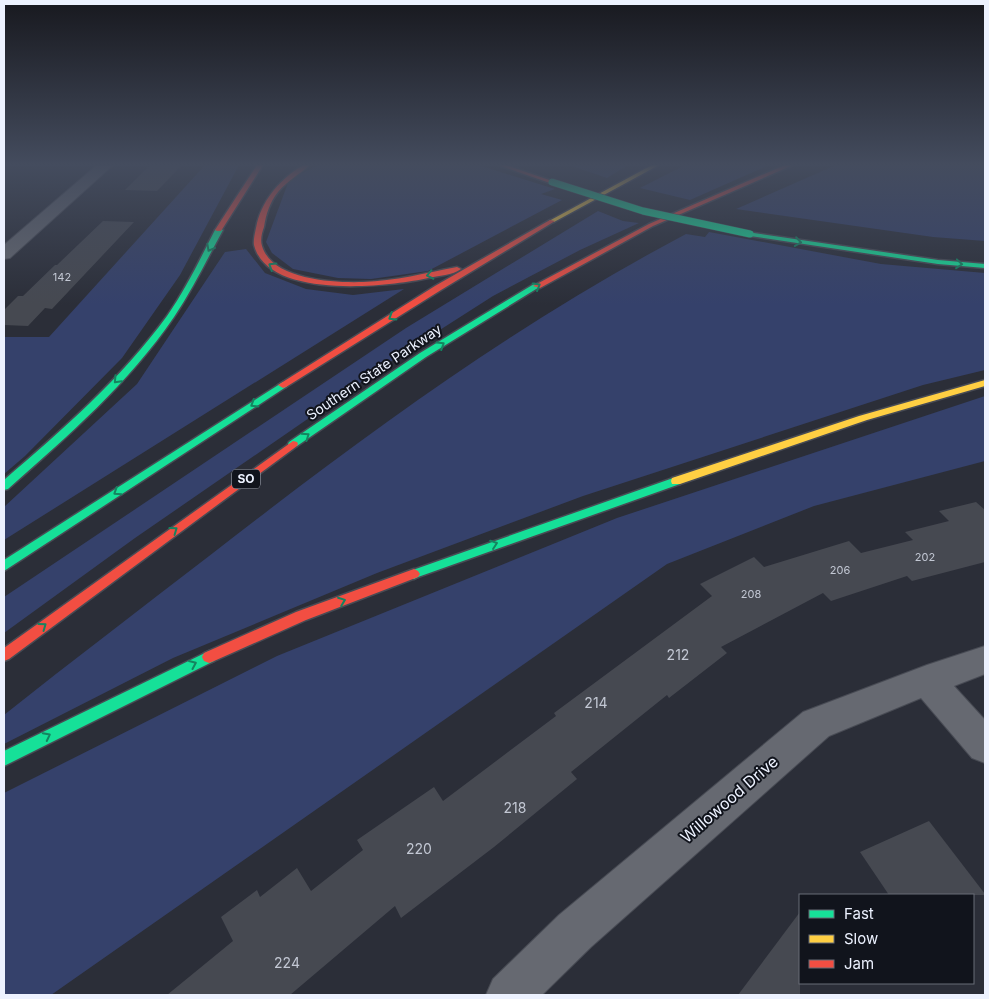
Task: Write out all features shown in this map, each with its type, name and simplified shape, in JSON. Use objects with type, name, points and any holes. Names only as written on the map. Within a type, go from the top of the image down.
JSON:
[{"type":"highway","points":[[4,486],[98,401],[139,357],[170,315],[195,276],[229,212]]},
{"type":"highway","points":[[265,212],[259,227],[256,244],[264,261],[285,274],[319,282],[354,285],[396,282],[478,264]]},
{"type":"highway","points":[[4,566],[208,433],[478,264],[567,212]]},
{"type":"highway","points":[[645,212],[750,234],[910,258],[985,259]]},
{"type":"highway","name":"Southern State Parkway","points":[[4,655],[302,438],[398,372],[495,311],[580,262],[683,212]]},
{"type":"highway","points":[[700,212],[761,224],[985,259]]},
{"type":"highway","points":[[4,759],[171,674],[310,612],[637,494],[863,418],[985,383]]},
{"type":"street","points":[[4,254],[53,212]]},
{"type":"street","name":"Willowood Drive","points":[[509,995],[575,931],[816,724],[927,680],[985,660]]},
{"type":"street","points":[[927,680],[985,746]]},
{"type":"shaded area","points":[[163,212],[214,212],[180,275],[122,358],[25,456],[4,474],[4,337],[49,337]]},
{"type":"shaded area","points":[[277,212],[540,212],[428,271],[371,279],[338,278],[293,269],[272,253],[266,242]]},
{"type":"shaded area","points":[[597,212],[623,221],[639,223],[580,250],[493,296],[396,358],[135,538],[4,633],[4,597],[406,328]]},
{"type":"shaded area","points":[[754,212],[985,212],[985,241],[933,237]]},
{"type":"shaded area","points":[[709,232],[881,264],[985,273],[985,370],[923,385],[583,496],[377,573],[173,658],[4,744],[4,715],[327,466],[442,383],[561,306],[686,234],[705,237]]},
{"type":"shaded area","points":[[246,249],[265,273],[306,289],[353,295],[404,289],[4,540],[4,507],[137,384],[225,252]]},
{"type":"shaded area","points":[[985,396],[985,461],[814,506],[667,564],[51,995],[4,995],[4,793],[277,656],[617,518]]},
{"type":"building","points":[[103,221],[134,222],[52,309],[45,308],[28,326],[4,325],[4,310],[18,296],[23,296]]},
{"type":"building","points":[[976,502],[985,510],[985,562],[912,581],[907,576],[831,601],[823,593],[721,647],[727,653],[669,698],[667,695],[571,772],[577,779],[494,847],[401,918],[395,906],[290,995],[167,995],[233,941],[221,917],[257,890],[260,897],[297,868],[311,891],[363,850],[357,840],[434,787],[443,801],[556,716],[554,713],[712,596],[700,584],[754,557],[764,567],[849,541],[861,553],[913,540],[905,532],[949,521],[939,511]]},
{"type":"building","points":[[929,821],[985,895],[888,894],[860,852]]},
{"type":"building","points":[[799,913],[800,995],[738,995]]},
{"type":"traffic: fast","points":[[646,212],[750,234]]},
{"type":"traffic: fast","points":[[4,486],[71,427],[133,364],[177,307],[219,230]]},
{"type":"traffic: fast","points":[[750,234],[938,262],[985,266]]},
{"type":"traffic: fast","points":[[293,444],[423,355],[537,286]]},
{"type":"traffic: fast","points":[[4,566],[283,385]]},
{"type":"traffic: fast","points":[[414,574],[676,481]]},
{"type":"traffic: fast","points":[[4,759],[209,657]]},
{"type":"traffic: slow","points":[[552,221],[569,212]]},
{"type":"traffic: slow","points":[[676,481],[863,418],[985,383]]},
{"type":"traffic: jam","points":[[219,230],[231,212]]},
{"type":"traffic: jam","points":[[264,212],[258,236],[258,246],[266,260],[280,271],[298,278],[341,284],[381,284],[457,269]]},
{"type":"traffic: jam","points":[[537,286],[651,225],[682,212]]},
{"type":"traffic: jam","points":[[283,385],[438,288],[552,221]]},
{"type":"traffic: jam","points":[[4,655],[293,444]]},
{"type":"traffic: jam","points":[[209,657],[301,616],[414,574]]}]
